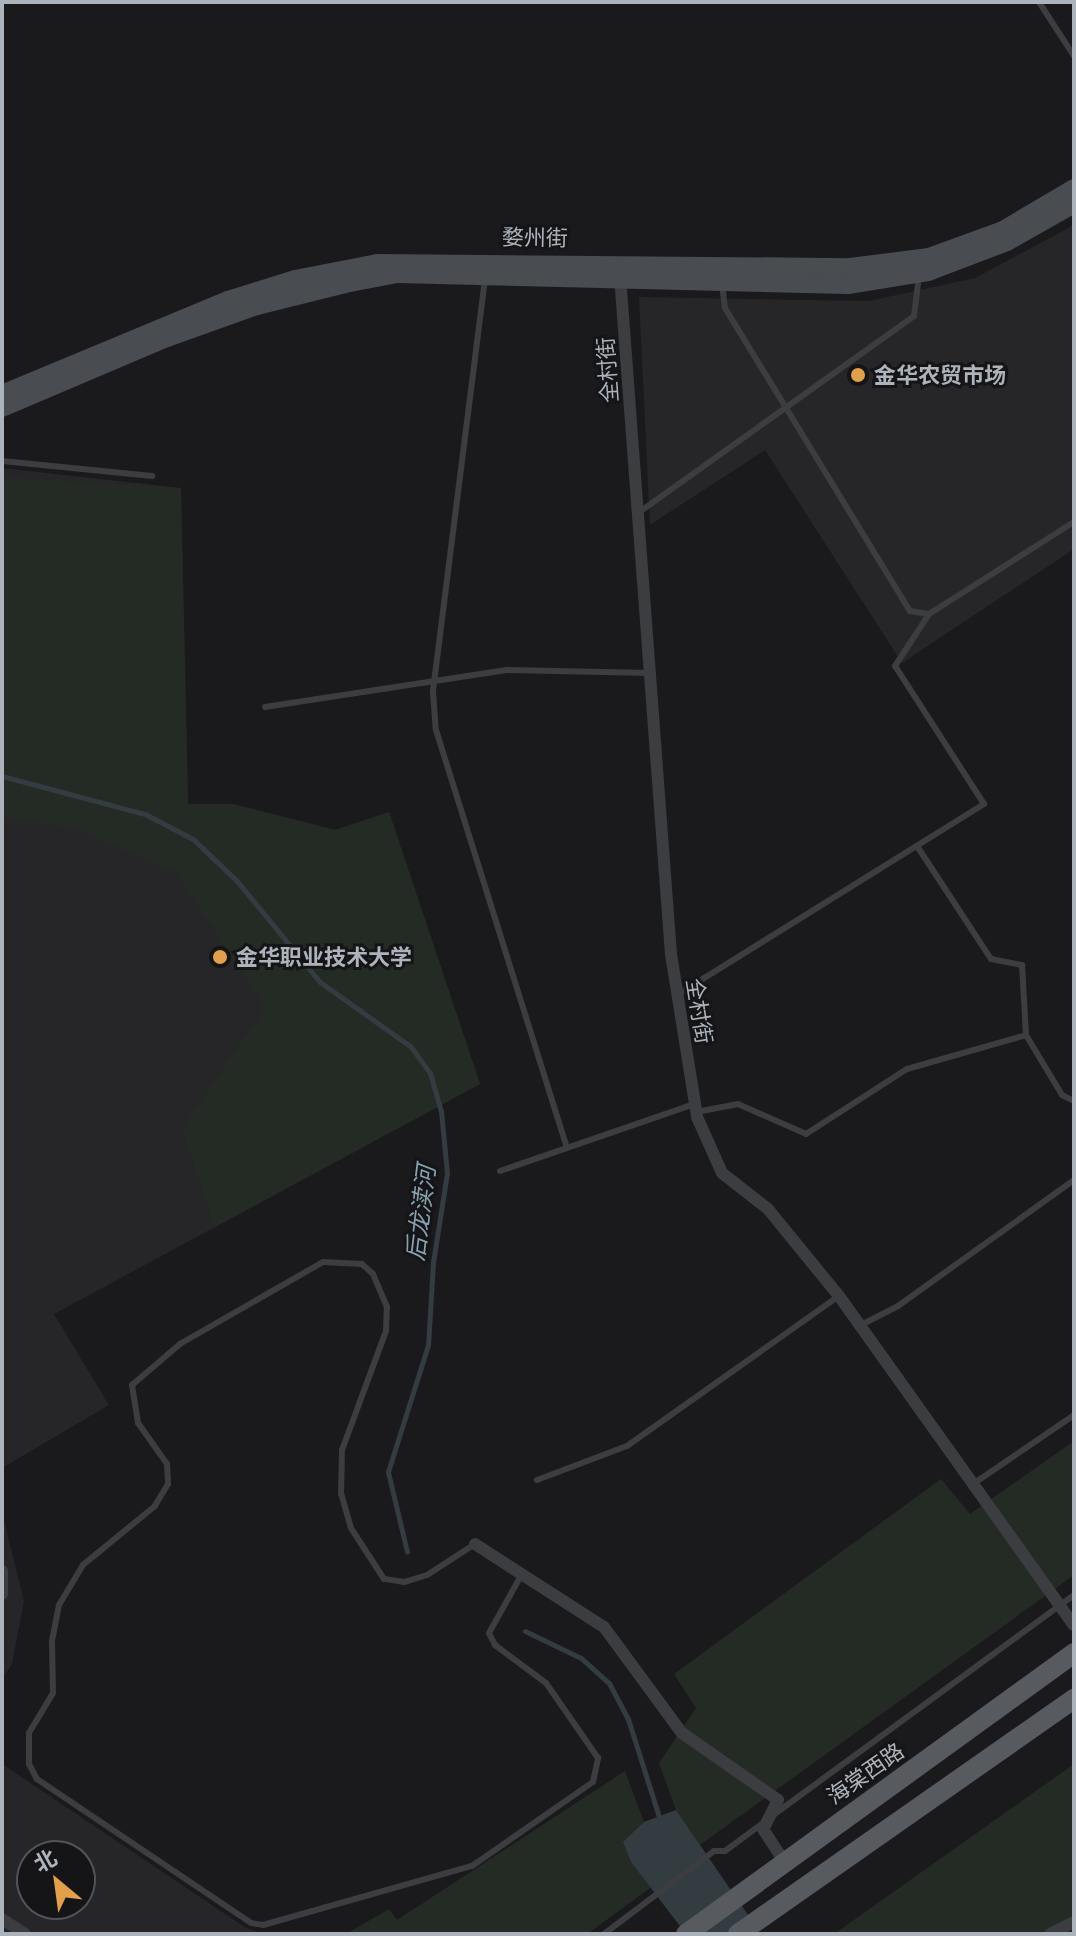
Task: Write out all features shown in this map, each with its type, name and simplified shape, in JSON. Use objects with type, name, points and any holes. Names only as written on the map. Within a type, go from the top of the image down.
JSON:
[{"type":"main road","name":"婺州街","points":[[2,394],[228,300],[377,263],[850,267],[929,257],[1003,230],[1074,188]]},
{"type":"main road","name":"婺州街","points":[[2,408],[257,306],[397,274],[620,276],[722,284],[848,285],[919,273],[1007,242],[1074,204]]},
{"type":"main road","name":"海棠西路","points":[[686,1934],[783,1860],[1074,1653]]},
{"type":"main road","points":[[1004,1748],[1074,1690]]},
{"type":"main road","points":[[738,1934],[1074,1699]]},
{"type":"street","name":"全村街","points":[[620,276],[677,995],[695,1108],[722,1173],[768,1209],[839,1296],[1074,1625]]},
{"type":"street","points":[[475,1544],[604,1627],[682,1733],[778,1800],[763,1829],[783,1860]]},
{"type":"street","points":[[2,1571],[2,1594]]},
{"type":"street","points":[[2,1919],[25,1934]]},
{"type":"street","points":[[1050,1934],[1074,1922]]},
{"type":"lane","points":[[1039,2],[1074,56]]},
{"type":"lane","points":[[638,513],[914,316],[919,273]]},
{"type":"lane","points":[[486,275],[435,677],[436,730],[567,1148]]},
{"type":"lane","points":[[722,284],[725,308],[910,611],[929,614]]},
{"type":"lane","points":[[2,461],[152,476]]},
{"type":"lane","points":[[677,995],[984,804],[895,666],[929,614],[1074,522]]},
{"type":"lane","points":[[265,707],[435,677],[508,670],[650,673]]},
{"type":"lane","points":[[917,846],[991,959],[1022,965],[1026,1035],[1062,1095],[1074,1101]]},
{"type":"lane","points":[[500,1171],[695,1108],[738,1104],[806,1134],[907,1069],[1026,1035]]},
{"type":"lane","points":[[859,1326],[898,1306],[1074,1180]]},
{"type":"lane","points":[[475,1544],[427,1575],[404,1582],[384,1579],[351,1528],[341,1494],[342,1450],[386,1331],[387,1307],[373,1274],[362,1264],[323,1262],[180,1344],[132,1385],[138,1423],[167,1464],[168,1484],[155,1506],[83,1565],[59,1605],[52,1642],[53,1693],[29,1733],[29,1764],[37,1779],[251,1923],[263,1925],[472,1866],[593,1782],[598,1758],[546,1683],[495,1645],[489,1633],[522,1574]]},
{"type":"lane","points":[[537,1480],[627,1446],[839,1296]]},
{"type":"lane","points":[[973,1484],[1074,1415]]},
{"type":"lane","points":[[604,1934],[714,1851],[725,1851],[1074,1595]]},
{"type":"shaded area","name":"金华农贸市场","points":[[1074,225],[1074,549],[902,663],[765,450],[650,525],[639,297],[869,301],[975,278]]},
{"type":"shaded area","name":"金华职业技术大学","points":[[2,468],[181,488],[188,804],[233,804],[335,830],[389,812],[480,1084],[54,1314],[109,1405],[2,1468]]},
{"type":"shaded area","points":[[2,477],[181,488],[188,804],[233,804],[335,830],[389,812],[480,1084],[215,1227],[182,1128],[265,1008],[176,873],[74,828],[2,818]]},
{"type":"shaded area","points":[[1074,1441],[1074,1575],[700,1845],[676,1810],[659,1763],[696,1708],[674,1674],[941,1479],[970,1514]]},
{"type":"shaded area","points":[[2,1512],[24,1601],[12,1664],[2,1679]]},
{"type":"shaded area","points":[[2,1764],[246,1928],[264,1934],[2,1934]]},
{"type":"shaded area","points":[[1074,1764],[1074,1934],[834,1934]]},
{"type":"shaded area","points":[[625,1771],[644,1822],[624,1843],[631,1862],[653,1886],[587,1934],[346,1934],[389,1909],[397,1920]]},
{"type":"shaded area","points":[[676,1810],[761,1934],[686,1934],[631,1862],[623,1842],[644,1822]]},
{"type":"waterway","name":"后龙渎河","points":[[2,776],[145,814],[193,839],[237,881],[320,982],[411,1047],[430,1073],[441,1111],[447,1173],[433,1262],[428,1345],[388,1472],[407,1552]]},
{"type":"waterway","name":"后龙渎河","points":[[525,1631],[581,1658],[609,1683],[628,1719],[660,1820]]},
{"type":"place","name":"金华农贸市场","points":[[858,375]]},
{"type":"place","name":"金华职业技术大学","points":[[220,957]]}]
